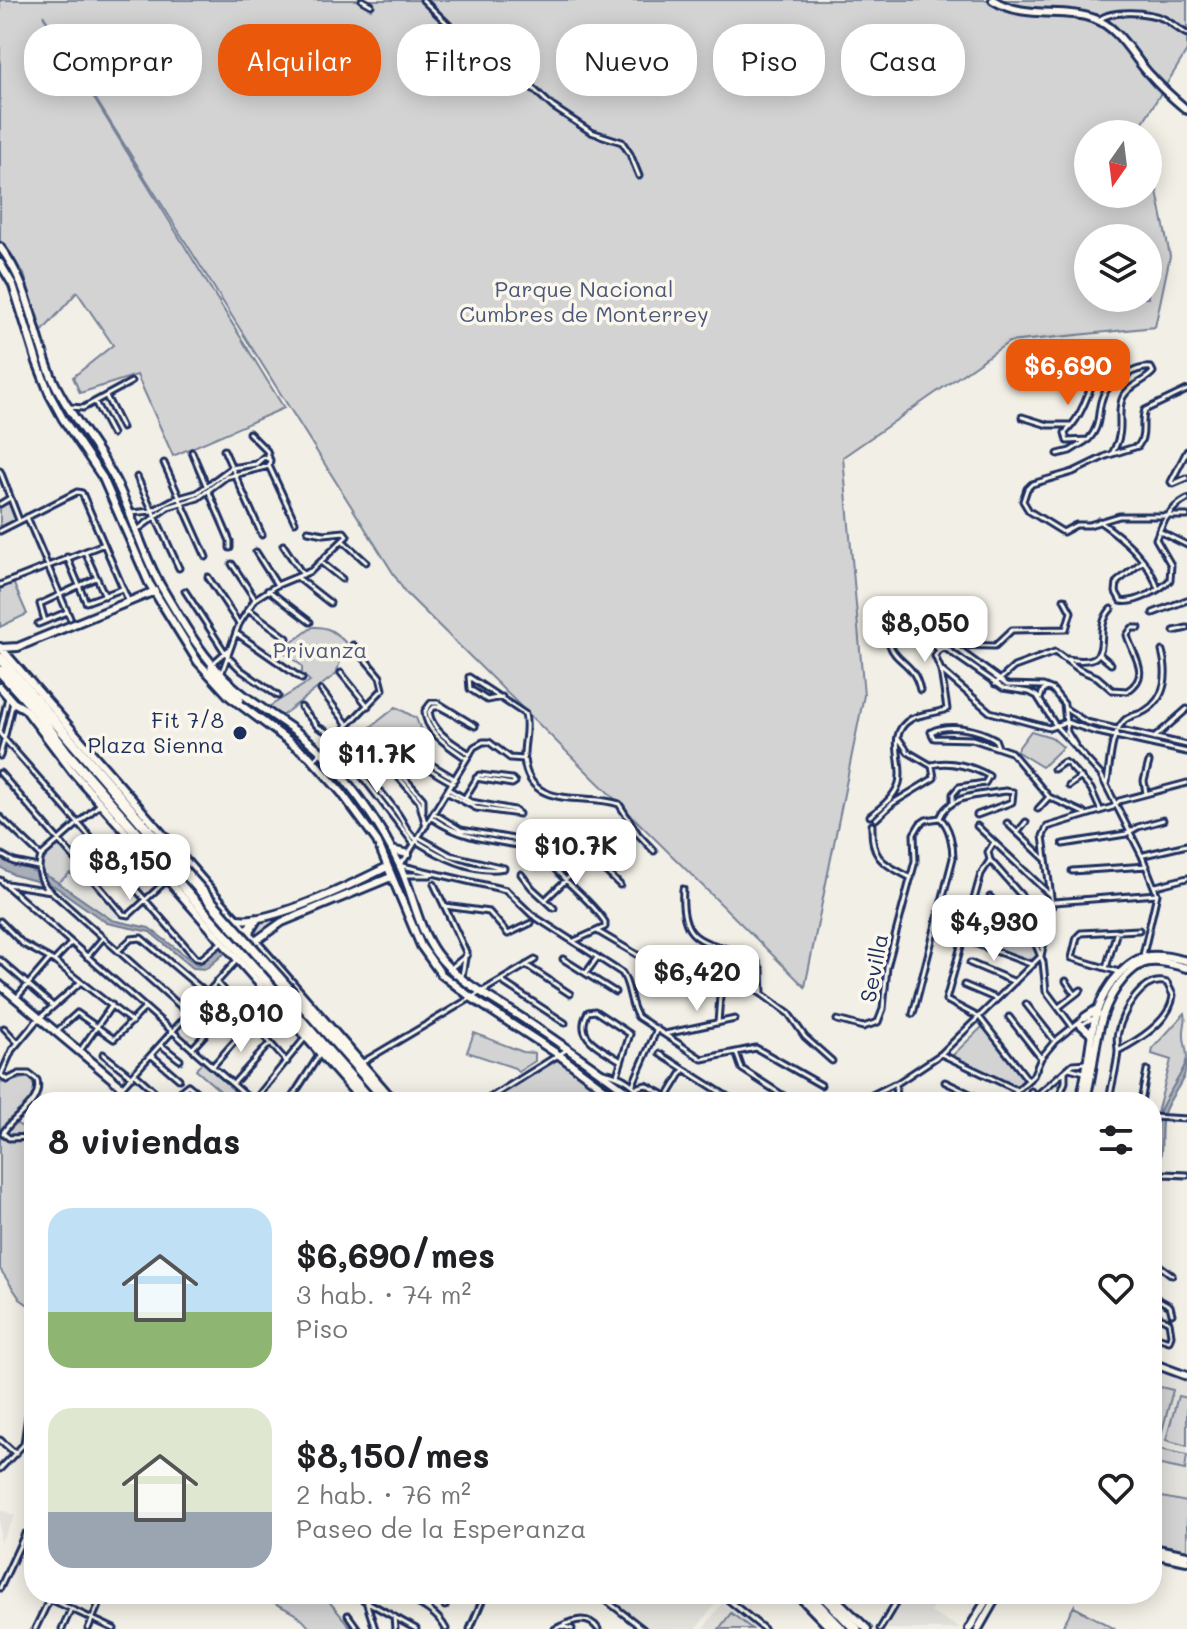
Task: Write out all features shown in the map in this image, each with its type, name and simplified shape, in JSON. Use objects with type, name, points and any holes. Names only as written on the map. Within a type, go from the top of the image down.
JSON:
[{"type":"highway","points":[[0,654],[66,752],[179,881],[289,996]]},
{"type":"highway","points":[[10,668],[289,996],[320,1054]]},
{"type":"highway","points":[[11,700],[25,704],[45,723]]},
{"type":"highway","points":[[151,822],[180,866]]},
{"type":"highway","points":[[179,881],[232,931],[249,941],[260,966],[382,1092]]},
{"type":"highway","points":[[249,941],[255,920]]},
{"type":"highway","points":[[314,1008],[329,1035]]},
{"type":"highway","points":[[307,1033],[363,1092]]},
{"type":"highway","points":[[817,1604],[841,1629]]},
{"type":"highway","points":[[832,1604],[858,1629]]},
{"type":"highway","points":[[839,1604],[858,1629]]},
{"type":"highway","points":[[810,1606],[841,1629]]},
{"type":"main road","points":[[993,0],[1022,12],[1053,12],[1099,20],[1119,38],[1160,86],[1187,110]]},
{"type":"main road","points":[[0,247],[21,281],[51,376],[78,424],[112,474],[143,552],[162,587],[212,664],[233,687],[322,752],[371,813],[392,850],[404,861]]},
{"type":"main road","points":[[0,263],[13,285],[50,395],[111,491],[134,553],[154,592],[205,672],[247,709],[314,760],[341,792],[377,841],[432,964],[472,998],[609,1092]]},
{"type":"main road","points":[[26,326],[34,323]]},
{"type":"main road","points":[[0,654],[162,587]]},
{"type":"main road","points":[[18,647],[10,668],[238,919],[249,941],[280,967],[363,1062],[384,1092]]},
{"type":"main road","points":[[212,664],[211,672],[247,709]]},
{"type":"main road","points":[[0,687],[11,700],[25,709],[52,747],[167,880],[307,1033]]},
{"type":"main road","points":[[377,841],[382,843],[386,840]]},
{"type":"main road","points":[[392,850],[404,861]]},
{"type":"main road","points":[[238,919],[255,920],[270,915],[404,861]]},
{"type":"main road","points":[[404,861],[403,875],[427,934],[435,951],[451,969],[627,1092]]},
{"type":"main road","points":[[361,889],[374,880],[373,874]]},
{"type":"main road","points":[[249,941],[313,909],[391,877]]},
{"type":"main road","points":[[313,909],[318,904],[317,898]]},
{"type":"main road","points":[[216,917],[225,918],[228,911]]},
{"type":"main road","points":[[270,915],[264,924],[273,928]]},
{"type":"main road","points":[[413,926],[423,924]]},
{"type":"main road","points":[[417,936],[427,934]]},
{"type":"main road","points":[[1087,1092],[1100,1011],[1109,987],[1143,956],[1187,961]]},
{"type":"main road","points":[[260,966],[261,960],[266,959],[280,967]]},
{"type":"main road","points":[[1080,1092],[1090,1033],[1089,1018],[1100,1011],[1119,985],[1142,964],[1160,962],[1187,968]]},
{"type":"main road","points":[[1076,1025],[1090,1033]]},
{"type":"main road","points":[[320,1054],[354,1092]]},
{"type":"main road","points":[[1162,1367],[1187,1376]]},
{"type":"main road","points":[[1162,1552],[1187,1555]]},
{"type":"main road","points":[[1162,1554],[1187,1561]]},
{"type":"main road","points":[[841,1604],[867,1629]]},
{"type":"main road","points":[[969,1629],[984,1604]]},
{"type":"main road","points":[[978,1629],[992,1604]]},
{"type":"main road","points":[[810,1606],[831,1629]]},
{"type":"street","points":[[362,0],[371,5]]},
{"type":"street","points":[[423,0],[451,27],[489,48],[553,107],[593,134],[622,142],[639,176]]},
{"type":"street","points":[[1099,20],[1111,14],[1153,16],[1187,34]]},
{"type":"street","points":[[1086,441],[1069,442],[1065,439],[1065,433],[1079,414],[1097,366],[1096,360]]},
{"type":"street","points":[[1058,454],[1070,451],[1093,435],[1100,398],[1106,388],[1137,370],[1151,368],[1151,376],[1129,390],[1122,400],[1120,435],[1112,454]]},
{"type":"street","points":[[67,406],[83,408],[131,382]]},
{"type":"street","points":[[1187,390],[1145,410],[1140,444],[1073,472],[1041,480],[1027,489],[1023,498],[1026,508],[1063,532],[1076,525],[1086,526],[1125,515],[1187,516]]},
{"type":"street","points":[[106,396],[122,428]]},
{"type":"street","points":[[95,402],[112,434]]},
{"type":"street","points":[[78,424],[83,408]]},
{"type":"street","points":[[1022,417],[1048,425],[1072,425]]},
{"type":"street","points":[[249,433],[267,451],[269,466],[295,522]]},
{"type":"street","points":[[224,450],[262,535]]},
{"type":"street","points":[[1187,451],[1171,482],[1173,484],[1187,478]]},
{"type":"street","points":[[192,452],[230,541],[230,548]]},
{"type":"street","points":[[256,466],[264,457],[269,458]]},
{"type":"street","points":[[164,463],[206,557]]},
{"type":"street","points":[[136,531],[168,507],[208,489],[232,471],[269,466]]},
{"type":"street","points":[[0,471],[19,521]]},
{"type":"street","points":[[137,477],[179,568]]},
{"type":"street","points":[[0,531],[80,492],[129,602]]},
{"type":"street","points":[[0,504],[10,498]]},
{"type":"street","points":[[1143,561],[1117,582],[1117,595],[1121,601],[1127,603],[1168,583],[1172,573],[1168,559],[1157,542],[1159,531],[1166,516],[1187,499]]},
{"type":"street","points":[[130,513],[152,511],[180,501]]},
{"type":"street","points":[[27,517],[70,618]]},
{"type":"street","points":[[1099,521],[1121,536],[1143,561],[1158,589]]},
{"type":"street","points":[[221,674],[239,624],[255,599],[322,563],[343,541],[346,533],[308,531]]},
{"type":"street","points":[[1159,531],[1187,545]]},
{"type":"street","points":[[343,541],[366,562]]},
{"type":"street","points":[[0,585],[104,544]]},
{"type":"street","points":[[283,545],[304,575]]},
{"type":"street","points":[[85,551],[105,596]]},
{"type":"street","points":[[256,552],[277,585]]},
{"type":"street","points":[[67,557],[88,603],[123,589]]},
{"type":"street","points":[[322,563],[342,579]]},
{"type":"street","points":[[232,564],[255,599]]},
{"type":"street","points":[[208,577],[239,624]]},
{"type":"street","points":[[297,577],[330,603]]},
{"type":"street","points":[[45,621],[40,604],[96,578]]},
{"type":"street","points":[[268,590],[310,622]]},
{"type":"street","points":[[185,591],[226,655],[241,670],[278,696]]},
{"type":"street","points":[[872,825],[867,821],[870,816],[898,786],[898,736],[909,721],[947,709],[941,670],[935,659],[939,650],[952,645],[992,647],[1012,630],[1066,629],[1071,612],[1064,599]]},
{"type":"street","points":[[1153,613],[1187,600]]},
{"type":"street","points":[[248,609],[287,638]]},
{"type":"street","points":[[1067,659],[1085,661],[1099,654],[1105,616],[1111,609]]},
{"type":"street","points":[[38,624],[67,612]]},
{"type":"street","points":[[997,682],[1014,667],[1049,653],[1058,653],[1112,690],[1127,691],[1138,681],[1141,671],[1127,635],[1132,628],[1139,628]]},
{"type":"street","points":[[1174,631],[1187,628]]},
{"type":"street","points":[[236,633],[302,679]]},
{"type":"street","points":[[920,690],[915,674],[892,651],[890,645],[921,641],[934,643],[939,650]]},
{"type":"street","points":[[314,760],[382,691],[382,680],[353,645]]},
{"type":"street","points":[[952,645],[1007,690],[1032,693],[1040,699],[1056,726],[1101,775],[1131,832],[1157,894],[1143,956]]},
{"type":"street","points":[[945,648],[997,682],[1050,688],[1066,709],[1086,722],[1116,734],[1187,745]]},
{"type":"street","points":[[1106,784],[1116,734],[1126,719],[1153,705],[1163,691],[1166,676],[1162,651]]},
{"type":"street","points":[[1099,654],[1111,664]]},
{"type":"street","points":[[212,664],[226,655]]},
{"type":"street","points":[[941,670],[990,712],[1046,727],[1066,722],[1187,752]]},
{"type":"street","points":[[341,673],[368,706]]},
{"type":"street","points":[[502,697],[487,700],[470,689],[469,677],[502,697],[525,714],[524,759],[533,781],[548,794],[560,798],[619,804],[638,834],[654,851]]},
{"type":"street","points":[[1040,699],[1043,690],[1050,688]]},
{"type":"street","points":[[321,690],[349,726]]},
{"type":"street","points":[[11,700],[2,719],[0,733],[196,958],[201,959],[223,941]]},
{"type":"street","points":[[0,752],[11,700]]},
{"type":"street","points":[[455,714],[438,703],[425,711],[425,719],[446,741],[468,756]]},
{"type":"street","points":[[301,707],[318,727],[337,737]]},
{"type":"street","points":[[1066,709],[1067,732],[1075,745]]},
{"type":"street","points":[[1153,738],[1187,709]]},
{"type":"street","points":[[998,747],[991,737],[971,730],[931,732],[934,738],[966,738],[1016,756],[1049,797],[1087,814]]},
{"type":"street","points":[[898,736],[901,745],[932,766],[935,773],[933,780],[902,797],[876,819],[872,825],[872,843],[877,857],[911,878],[916,830],[926,820],[940,818]]},
{"type":"street","points":[[438,876],[404,861],[468,756],[477,745],[489,742],[510,758],[524,759]]},
{"type":"street","points":[[415,746],[432,765],[454,781],[429,769],[412,747],[415,746]]},
{"type":"street","points":[[386,801],[348,758],[348,751],[354,751],[363,771],[386,801],[405,835],[438,855],[456,860],[504,868],[502,866],[456,860]]},
{"type":"street","points":[[897,755],[908,752]]},
{"type":"street","points":[[405,781],[384,755],[384,759],[405,781],[423,799],[426,826]]},
{"type":"street","points":[[1146,794],[1144,781],[1149,762]]},
{"type":"street","points":[[932,766],[944,763],[989,776],[985,783],[959,787],[953,794],[953,801]]},
{"type":"street","points":[[1054,769],[1065,763],[1081,777],[1093,793],[1100,810]]},
{"type":"street","points":[[0,773],[123,914],[129,915],[167,880]]},
{"type":"street","points":[[464,801],[476,778],[479,775],[515,782],[476,778]]},
{"type":"street","points":[[1069,786],[1081,777]]},
{"type":"street","points":[[879,1092],[941,1054],[1041,956],[1052,902],[1043,834],[1047,827],[1115,805],[1119,801],[1187,783]]},
{"type":"street","points":[[449,791],[464,801],[519,814],[494,809]]},
{"type":"street","points":[[940,818],[945,807],[953,801],[1013,792],[1012,802],[977,815]]},
{"type":"street","points":[[1038,809],[1049,797]]},
{"type":"street","points":[[101,803],[41,856],[38,869],[46,887],[188,1013]]},
{"type":"street","points":[[433,816],[451,831],[500,840]]},
{"type":"street","points":[[870,816],[876,819]]},
{"type":"street","points":[[0,817],[41,856]]},
{"type":"street","points":[[913,1014],[953,858],[951,839],[940,818]]},
{"type":"street","points":[[1063,844],[1131,832],[1163,820]]},
{"type":"street","points":[[1017,832],[1026,822]]},
{"type":"street","points":[[1007,823],[1045,859]]},
{"type":"street","points":[[977,826],[1049,894]]},
{"type":"street","points":[[574,841],[620,885]]},
{"type":"street","points":[[994,842],[988,852],[990,860],[1049,926]]},
{"type":"street","points":[[1142,856],[1187,845]]},
{"type":"street","points":[[0,854],[38,869]]},
{"type":"street","points":[[545,856],[606,925],[573,942]]},
{"type":"street","points":[[545,900],[590,857]]},
{"type":"street","points":[[990,860],[982,872],[946,1000],[978,1016],[1028,1080]]},
{"type":"street","points":[[1072,871],[1147,866]]},
{"type":"street","points":[[521,874],[554,908]]},
{"type":"street","points":[[403,875],[438,876],[506,890],[526,911],[624,975],[636,1014],[704,1059],[760,1049],[821,1085]]},
{"type":"street","name":"Sevilla","points":[[837,1020],[863,1027],[878,1022],[883,1009],[887,967],[911,878]]},
{"type":"street","points":[[1155,886],[1187,878]]},
{"type":"street","points":[[2,881],[51,891]]},
{"type":"street","points":[[2,881],[243,1092]]},
{"type":"street","points":[[434,884],[467,955],[461,977]]},
{"type":"street","points":[[683,889],[683,917],[688,930],[701,939],[757,962],[761,970],[762,994]]},
{"type":"street","points":[[1052,902],[1157,894]]},
{"type":"street","points":[[990,897],[1036,945],[1041,956],[1046,991],[1076,1025]]},
{"type":"street","points":[[445,906],[489,912],[508,934],[531,923]]},
{"type":"street","points":[[990,947],[1005,912]]},
{"type":"street","points":[[0,921],[23,944],[52,960],[132,1022]]},
{"type":"street","points":[[1121,973],[1072,958],[1077,937],[1081,933],[1139,930]]},
{"type":"street","points":[[597,931],[641,957]]},
{"type":"street","points":[[1106,968],[1117,931]]},
{"type":"street","points":[[953,935],[1033,965]]},
{"type":"street","points":[[87,957],[103,937]]},
{"type":"street","points":[[118,951],[131,939],[141,938],[206,993]]},
{"type":"street","points":[[16,998],[71,943]]},
{"type":"street","points":[[451,969],[467,955]]},
{"type":"street","points":[[586,973],[597,958]]},
{"type":"street","points":[[122,1087],[238,959]]},
{"type":"street","points":[[563,959],[615,992]]},
{"type":"street","points":[[0,960],[53,1006]]},
{"type":"street","points":[[363,1062],[535,960]]},
{"type":"street","points":[[458,962],[465,967]]},
{"type":"street","points":[[970,963],[1015,982]]},
{"type":"street","points":[[526,965],[570,994]]},
{"type":"street","points":[[500,981],[565,1023]]},
{"type":"street","points":[[1066,981],[1075,994]]},
{"type":"street","points":[[38,1092],[37,1080],[24,1073],[5,1080],[1,1072],[18,1043],[39,1018],[81,982]]},
{"type":"street","points":[[216,982],[287,1062]]},
{"type":"street","points":[[718,1023],[720,996],[730,983],[744,982],[789,1014],[805,1037],[832,1061]]},
{"type":"street","points":[[1111,1092],[1119,1028],[1134,1000],[1149,983],[1167,983],[1173,995],[1169,1008],[1144,1037],[1118,1051]]},
{"type":"street","points":[[0,985],[122,1087]]},
{"type":"street","points":[[964,985],[997,999]]},
{"type":"street","points":[[1058,1007],[1081,990]]},
{"type":"street","points":[[191,1049],[235,1001]]},
{"type":"street","points":[[1026,1004],[1055,1041]]},
{"type":"street","points":[[80,1051],[112,1005]]},
{"type":"street","points":[[57,1032],[77,1013],[114,1039],[145,1008]]},
{"type":"street","points":[[617,1075],[630,1037],[629,1033],[595,1011],[586,1014],[585,1036],[621,1061]]},
{"type":"street","points":[[1009,1017],[1041,1058]]},
{"type":"street","points":[[39,1018],[122,1087]]},
{"type":"street","points":[[941,1054],[1017,1090],[1035,1073],[1041,1058],[1055,1041],[1089,1018]]},
{"type":"street","points":[[1076,1025],[1089,1018]]},
{"type":"street","points":[[1089,1018],[1098,1028]]},
{"type":"street","points":[[665,1034],[735,1019]]},
{"type":"street","points":[[212,1067],[252,1022]]},
{"type":"street","points":[[4,1028],[18,1043]]},
{"type":"street","points":[[635,1086],[657,1029]]},
{"type":"street","points":[[262,1092],[307,1033]]},
{"type":"street","points":[[233,1084],[270,1043]]},
{"type":"street","points":[[160,1044],[180,1060]]},
{"type":"street","points":[[501,1092],[568,1049]]},
{"type":"street","points":[[736,1052],[742,1069],[778,1092]]},
{"type":"street","points":[[103,1054],[154,1092]]},
{"type":"street","points":[[295,1092],[320,1054]]},
{"type":"street","points":[[660,1054],[720,1092]]},
{"type":"street","points":[[151,1055],[179,1079]]},
{"type":"street","points":[[1041,1092],[1067,1069],[1083,1063]]},
{"type":"street","points":[[670,1092],[684,1069]]},
{"type":"street","points":[[1067,1069],[1082,1072]]},
{"type":"street","points":[[1061,1092],[1067,1069]]},
{"type":"street","points":[[1143,1092],[1147,1070]]},
{"type":"street","points":[[599,1071],[617,1075],[640,1092]]},
{"type":"street","points":[[945,1082],[966,1092]]},
{"type":"street","points":[[896,1084],[896,1092]]},
{"type":"street","points":[[179,1092],[188,1085],[197,1092]]},
{"type":"street","points":[[635,1086],[646,1085],[658,1092]]},
{"type":"street","points":[[24,1110],[3,1133],[9,1138],[24,1137]]},
{"type":"street","points":[[1162,1118],[1187,1119]]},
{"type":"street","points":[[1162,1175],[1187,1175]]},
{"type":"street","points":[[1162,1268],[1172,1275]]},
{"type":"street","points":[[1162,1302],[1170,1306],[1172,1314]]},
{"type":"street","points":[[1162,1319],[1169,1322],[1171,1335],[1169,1341],[1162,1339]]},
{"type":"street","points":[[0,1440],[16,1454]]},
{"type":"street","points":[[0,1469],[24,1444]]},
{"type":"street","points":[[0,1588],[24,1536]]},
{"type":"street","points":[[35,1629],[47,1604]]},
{"type":"street","points":[[63,1604],[114,1629]]},
{"type":"street","points":[[88,1629],[99,1604]]},
{"type":"street","points":[[367,1604],[375,1629]]},
{"type":"street","points":[[371,1604],[416,1629]]},
{"type":"street","points":[[420,1604],[441,1620],[446,1629]]},
{"type":"street","points":[[427,1604],[429,1609]]},
{"type":"street","points":[[470,1629],[481,1604]]},
{"type":"street","points":[[611,1604],[643,1629]]},
{"type":"street","points":[[735,1604],[764,1629]]},
{"type":"street","points":[[880,1629],[895,1604]]},
{"type":"street","points":[[62,1629],[71,1609]]},
{"type":"street","points":[[348,1615],[358,1629]]},
{"type":"street","points":[[394,1617],[395,1629]]},
{"type":"street","points":[[555,1629],[584,1620],[594,1623],[598,1629]]},
{"type":"street","points":[[561,1626],[572,1629]]},
{"type":"shaded area","points":[[0,858],[51,878],[112,920],[149,928],[198,965],[223,947],[226,952],[206,969],[193,968],[150,932],[107,923],[54,886],[14,875],[0,867]]},
{"type":"shaded area","points":[[70,872],[77,877],[83,872],[123,916],[112,919],[58,883]]},
{"type":"shaded area","points":[[1187,1060],[1182,1081],[1162,1121],[1162,1107]]},
{"type":"shaded area","points":[[1162,1371],[1187,1381],[1187,1551],[1162,1545]]},
{"type":"shaded area","points":[[0,1509],[15,1516],[0,1543]]},
{"type":"shaded area","points":[[616,1604],[715,1604],[696,1629],[648,1629]]},
{"type":"shaded area","points":[[723,1604],[758,1629],[703,1629]]},
{"type":"shaded area","points":[[900,1604],[934,1604],[930,1612],[959,1627],[958,1629],[885,1629]]},
{"type":"green space","name":"Parque Nacional Cumbres de Monterrey","points":[[0,0],[1187,0],[1187,51],[1144,120],[1074,120],[1074,208],[1160,208],[1170,256],[1162,294],[1162,224],[1074,224],[1074,312],[1158,312],[1155,327],[1009,342],[843,457],[864,695],[805,987],[405,592],[94,96],[202,96],[202,24],[49,24],[43,15],[49,24],[24,24],[24,96],[93,96],[284,408],[173,456],[137,375],[80,393],[73,377],[113,345],[77,292],[41,333],[24,274],[0,244]]},
{"type":"green space","points":[[31,328],[63,403],[108,470],[156,584],[137,555],[117,496],[58,405],[35,350]]},
{"type":"green space","points":[[9,501],[16,520],[0,529],[0,506]]},
{"type":"green space","points":[[13,582],[27,614],[0,627],[0,587]]},
{"type":"green space","name":"Privanza","points":[[313,627],[331,630],[346,643],[336,674],[280,717],[267,708],[310,681],[302,674],[302,666],[286,654],[292,642]]},
{"type":"green space","points":[[223,681],[315,751],[315,755],[251,709]]},
{"type":"green space","points":[[396,707],[416,718],[420,728],[402,744],[368,756],[356,739]]},
{"type":"green space","points":[[1031,731],[1051,737],[1063,747],[1042,767],[1016,751]]},
{"type":"green space","points":[[323,762],[374,824],[392,858],[387,860],[368,823]]},
{"type":"green space","points":[[59,844],[83,872],[77,878],[70,873],[58,883],[42,873],[42,868],[46,856]]},
{"type":"green space","points":[[402,882],[430,950],[450,974],[472,990],[470,994],[442,970],[424,945],[396,883]]},
{"type":"green space","points":[[316,903],[256,939],[248,927]]},
{"type":"green space","points":[[1006,921],[1038,950],[1037,959],[1028,960],[993,947]]},
{"type":"green space","points":[[485,999],[555,1045],[550,1046],[483,1002]]},
{"type":"green space","points":[[1185,1013],[1187,1058],[1162,1107],[1171,1060],[1152,1054],[1153,1048]]},
{"type":"green space","points":[[983,1026],[1023,1079],[1019,1086],[951,1057]]},
{"type":"green space","points":[[474,1033],[523,1052],[535,1053],[535,1061],[518,1072],[515,1068],[467,1052]]},
{"type":"green space","points":[[573,1057],[576,1058],[621,1092],[612,1092],[572,1061]]},
{"type":"green space","points":[[557,1060],[601,1092],[506,1092]]},
{"type":"green space","points":[[203,1061],[238,1092],[221,1092],[196,1070]]},
{"type":"green space","points":[[30,1077],[37,1092],[24,1092],[24,1109],[14,1122],[24,1128],[24,1302],[0,1269],[0,1083]]},
{"type":"green space","points":[[1162,1387],[1173,1390],[1162,1431]]},
{"type":"green space","points":[[1178,1396],[1187,1398],[1187,1446],[1166,1440]]},
{"type":"green space","points":[[1162,1450],[1187,1455],[1185,1470],[1162,1465]]},
{"type":"green space","points":[[1162,1497],[1187,1502],[1187,1550],[1162,1545]]},
{"type":"green space","points":[[278,1604],[331,1604],[352,1629],[310,1629],[294,1613]]},
{"type":"green space","points":[[1074,1607],[1115,1629],[1061,1629]]},
{"type":"green space","points":[[731,1613],[752,1629],[719,1629]]},
{"type":"place","name":"Fit 7/8 Plaza Sienna","points":[[240,733]]}]
